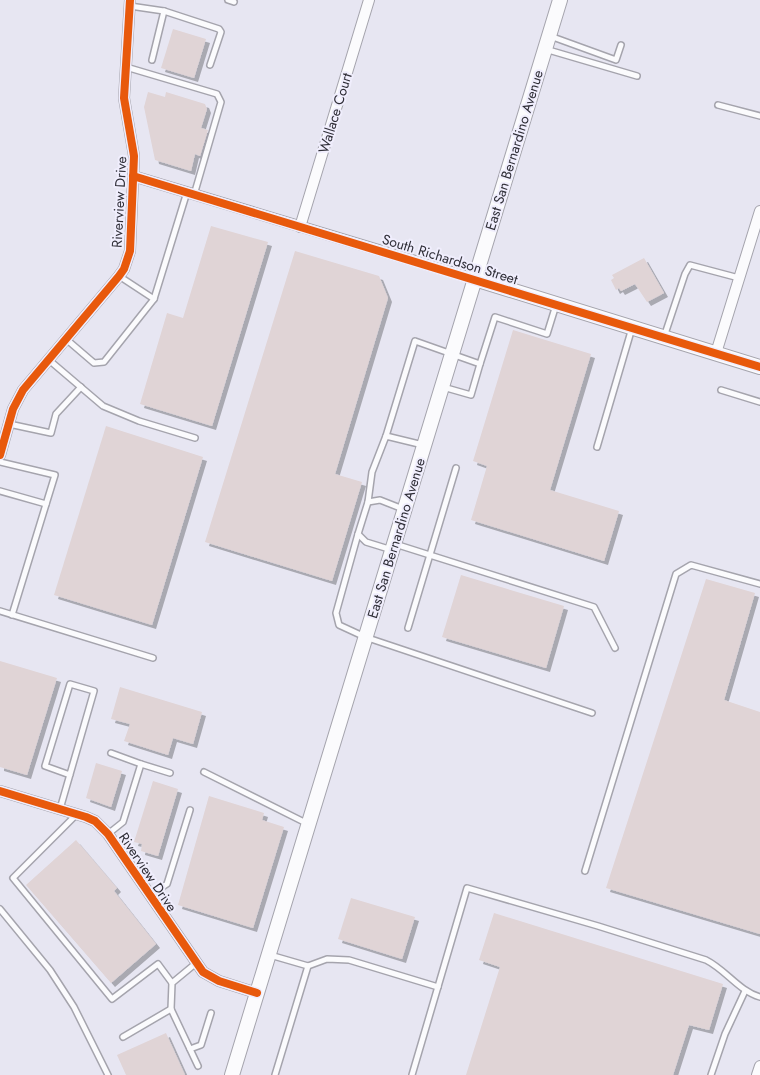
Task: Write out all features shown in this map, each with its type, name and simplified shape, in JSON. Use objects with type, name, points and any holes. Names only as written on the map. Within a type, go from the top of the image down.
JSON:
[{"type":"main road","name":"East San Bernardino Avenue","points":[[232,1075],[560,0]]},
{"type":"main road","name":"South Richardson Street","points":[[475,279],[760,367]]},
{"type":"street","name":"Wallace Court","points":[[300,227],[369,0]]},
{"type":"street","name":"Riverview Drive","points":[[0,455],[16,401],[119,276],[124,269],[130,250],[134,150],[124,98],[130,3]]},
{"type":"street","name":"South Richardson Street","points":[[133,176],[475,279]]},
{"type":"street","points":[[716,353],[760,211]]},
{"type":"street","name":"Riverview Drive","points":[[0,791],[95,821],[108,834],[195,964],[212,978],[257,993]]},
{"type":"street","points":[[757,1075],[760,1066]]},
{"type":"lane","points":[[130,3],[164,11],[219,29],[221,32],[210,66]]},
{"type":"lane","points":[[152,60],[164,11]]},
{"type":"lane","points":[[549,36],[616,60],[621,45]]},
{"type":"lane","points":[[545,49],[637,76]]},
{"type":"lane","points":[[66,339],[94,363],[104,362],[154,299],[221,102],[217,94],[126,67]]},
{"type":"lane","points":[[718,106],[760,116]]},
{"type":"lane","points":[[664,337],[685,274],[690,265],[739,278]]},
{"type":"lane","points":[[119,276],[154,299]]},
{"type":"lane","points":[[442,386],[471,395],[495,317],[547,334],[557,304]]},
{"type":"lane","points":[[598,447],[633,328]]},
{"type":"lane","points":[[480,364],[415,341],[386,436],[372,472],[368,502],[336,613],[339,625],[366,637],[592,713]]},
{"type":"lane","points":[[49,360],[103,406],[139,421],[195,438]]},
{"type":"lane","points":[[9,424],[51,433],[56,414],[81,387]]},
{"type":"lane","points":[[722,390],[760,402]]},
{"type":"lane","points":[[386,436],[424,446]]},
{"type":"lane","points":[[0,462],[54,475],[12,615]]},
{"type":"lane","points":[[408,628],[456,468]]},
{"type":"lane","points":[[0,491],[46,504]]},
{"type":"lane","points":[[368,502],[380,500],[404,510]]},
{"type":"lane","points":[[358,534],[366,542],[430,555],[594,607],[615,648]]},
{"type":"lane","points":[[585,871],[676,574],[690,565],[760,584]]},
{"type":"lane","points":[[0,611],[154,658]]},
{"type":"lane","points":[[59,809],[70,775],[94,691],[70,684],[45,766],[70,775]]},
{"type":"lane","points":[[111,754],[170,773]]},
{"type":"lane","points":[[108,834],[123,822],[142,764]]},
{"type":"lane","points":[[204,772],[308,824]]},
{"type":"lane","points":[[149,896],[167,884],[190,810]]},
{"type":"lane","points":[[77,814],[13,878],[112,999],[158,964],[172,983],[171,1008],[198,1066]]},
{"type":"lane","points":[[412,1075],[467,888],[706,960],[720,967],[745,992],[760,997]]},
{"type":"lane","points":[[0,909],[50,970],[69,999],[108,1075]]},
{"type":"lane","points":[[269,954],[308,966],[327,959],[349,960],[438,986]]},
{"type":"lane","points":[[172,983],[195,964]]},
{"type":"lane","points":[[275,1075],[308,966]]},
{"type":"lane","points":[[711,1075],[725,1034],[745,992]]},
{"type":"lane","points":[[123,1037],[171,1008]]},
{"type":"lane","points":[[190,1049],[201,1045],[211,1012]]},
{"type":"building","points":[[173,29],[206,39],[194,78],[161,68]]},
{"type":"building","points":[[148,92],[165,97],[166,92],[205,104],[207,109],[201,128],[208,130],[200,156],[195,154],[191,171],[155,160],[144,107]]},
{"type":"building","points":[[211,226],[268,242],[212,426],[140,404],[167,313],[183,318]]},
{"type":"building","points":[[295,251],[379,276],[388,298],[335,474],[362,482],[332,581],[205,542]]},
{"type":"building","points":[[644,258],[664,293],[647,302],[635,284],[621,291],[619,288],[616,290],[611,280],[614,278],[612,275]]},
{"type":"building","points":[[513,330],[591,354],[550,490],[619,511],[604,561],[471,520],[487,466],[473,461]]},
{"type":"building","points":[[106,426],[203,457],[152,625],[54,595]]},
{"type":"building","points":[[461,575],[564,606],[546,668],[442,637]]},
{"type":"building","points":[[706,579],[755,593],[724,700],[760,712],[760,934],[606,888]]},
{"type":"building","points":[[0,661],[57,678],[27,775],[0,767]]},
{"type":"building","points":[[120,687],[202,712],[193,744],[173,738],[168,755],[124,741],[130,724],[111,719]]},
{"type":"building","points":[[96,763],[122,771],[111,807],[86,798]]},
{"type":"building","points":[[153,781],[178,789],[158,856],[141,851],[142,844],[134,842]]},
{"type":"building","points":[[209,796],[264,813],[262,820],[284,827],[253,928],[178,905]]},
{"type":"building","points":[[76,840],[117,888],[114,891],[156,944],[111,983],[26,885]]},
{"type":"building","points":[[351,898],[415,917],[402,959],[338,939]]},
{"type":"building","points":[[494,913],[723,984],[709,1030],[689,1025],[673,1075],[466,1075],[500,967],[479,960]]},
{"type":"building","points":[[166,1033],[185,1075],[126,1075],[117,1055]]},
{"type":"cycle path","points":[[0,455],[13,409],[23,390],[119,276],[124,269],[130,251],[134,156],[124,98],[130,0]]},
{"type":"cycle path","points":[[133,176],[760,367]]},
{"type":"cycle path","points":[[0,791],[95,821],[108,834],[203,972],[219,981],[257,993]]}]
